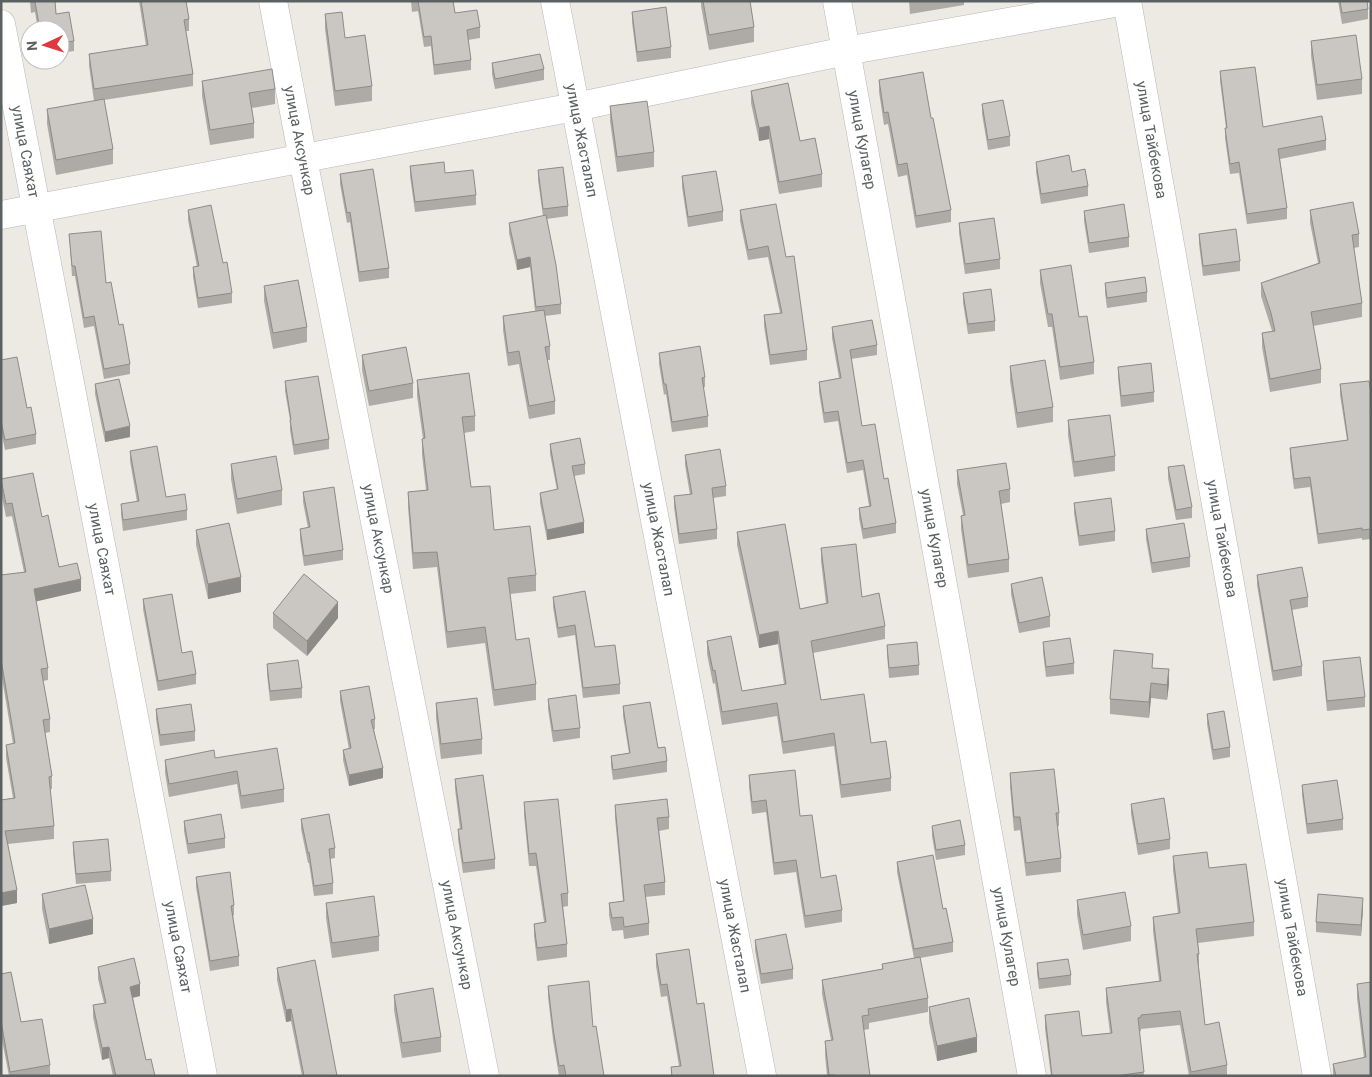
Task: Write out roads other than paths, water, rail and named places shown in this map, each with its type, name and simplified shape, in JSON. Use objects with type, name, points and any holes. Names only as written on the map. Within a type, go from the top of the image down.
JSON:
[{"type":"street","name":"улица Аксункар","points":[[273,1],[485,1076]]},
{"type":"street","name":"улица Жасталап","points":[[555,1],[762,1076]]},
{"type":"street","name":"улица Кулагер","points":[[837,1],[1032,1076]]},
{"type":"street","points":[[1,215],[575,107],[846,51],[1127,1]]},
{"type":"street","name":"улица Тайбекова","points":[[1127,1],[1317,1076]]},
{"type":"street","name":"улица Саяхат","points":[[1,24],[203,1076]]}]
